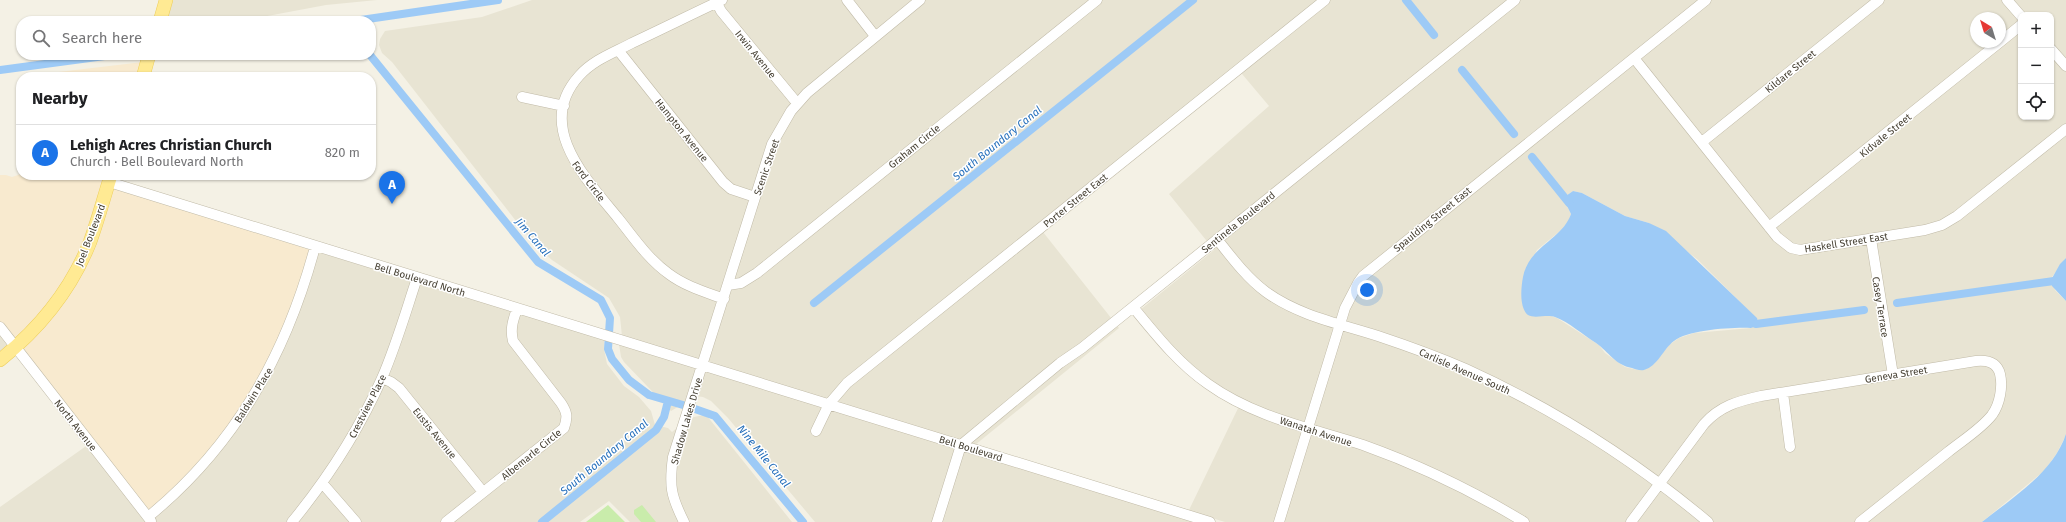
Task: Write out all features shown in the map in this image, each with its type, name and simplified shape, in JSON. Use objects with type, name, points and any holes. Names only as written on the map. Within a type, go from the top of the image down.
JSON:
[{"type":"main road","points":[[161,16],[166,0]]},
{"type":"main road","name":"Joel Boulevard","points":[[0,360],[16,347],[39,324],[66,289],[89,244],[109,180]]},
{"type":"street","points":[[847,0],[875,36]]},
{"type":"street","name":"Scenic Street","points":[[702,365],[772,144],[781,127],[797,103],[828,74],[920,0]]},
{"type":"street","name":"Graham Circle","points":[[728,285],[741,283],[757,273],[1097,0]]},
{"type":"street","name":"Porter Street East","points":[[828,404],[848,383],[1324,0]]},
{"type":"street","name":"Sentinela Boulevard","points":[[961,445],[1060,363],[1133,307],[1515,0]]},
{"type":"street","name":"Spaulding Street East","points":[[1279,522],[1345,308],[1358,283],[1372,267],[1706,0]]},
{"type":"street","name":"Kildare Street","points":[[1702,142],[1879,0]]},
{"type":"street","points":[[2007,0],[2018,13]]},
{"type":"street","name":"Ford Circle","points":[[720,1],[600,59],[584,70],[572,86],[564,106],[562,118],[565,139],[573,161],[646,254],[661,268],[679,281],[724,299]]},
{"type":"street","name":"Irwin Avenue","points":[[720,1],[721,11],[797,103]]},
{"type":"street","name":"Kidvale Street","points":[[2006,37],[2018,27]]},
{"type":"street","name":"Kidvale Street","points":[[1769,227],[1993,48]]},
{"type":"street","name":"Hampton Avenue","points":[[618,50],[723,182],[731,189],[755,197]]},
{"type":"street","points":[[2054,52],[2066,66]]},
{"type":"street","name":"Haskell Street East","points":[[1634,58],[1769,227],[1784,243],[1791,248],[1800,250],[1925,230],[1949,221],[2066,129]]},
{"type":"street","points":[[522,97],[564,106]]},
{"type":"street","name":"Bell Boulevard North","points":[[116,180],[315,247],[731,374]]},
{"type":"street","name":"Carlisle Avenue South","points":[[1217,239],[1248,276],[1267,292],[1294,308],[1406,345],[1498,384],[1589,434],[1660,483],[1708,522]]},
{"type":"street","name":"Casey Terrace","points":[[1871,239],[1893,375]]},
{"type":"street","name":"Baldwin Place","points":[[150,520],[209,458],[244,412],[261,385],[275,358],[297,307],[315,247]]},
{"type":"street","name":"Crestview Place","points":[[292,522],[322,484],[363,418],[382,378],[417,278]]},
{"type":"street","name":"Wanatah Avenue","points":[[1133,307],[1177,359],[1209,385],[1242,404],[1308,429],[1362,445],[1431,472],[1473,493],[1524,522]]},
{"type":"street","name":"Albemarle Circle","points":[[446,522],[564,428],[568,418],[566,410],[561,403],[513,341],[511,332],[512,323],[517,309]]},
{"type":"street","name":"North Avenue","points":[[0,327],[150,520]]},
{"type":"street","name":"Geneva Street","points":[[1631,522],[1704,424],[1718,411],[1741,400],[1985,360],[1993,363],[1999,370],[2001,388],[1997,406],[1987,420],[1860,522]]},
{"type":"street","name":"Shadow Lakes Drive","points":[[684,522],[674,500],[670,482],[673,457],[702,365]]},
{"type":"street","name":"Bell Boulevard","points":[[731,374],[1210,522]]},
{"type":"street","name":"Eustis Avenue","points":[[382,378],[399,388],[483,492]]},
{"type":"street","points":[[1783,393],[1790,447]]},
{"type":"street","points":[[816,432],[828,404]]},
{"type":"street","points":[[937,522],[961,445]]},
{"type":"street","points":[[322,484],[356,522]]},
{"type":"shaded area","points":[[171,0],[377,0],[326,5],[267,16],[166,16]]},
{"type":"shaded area","points":[[532,0],[2066,0],[2066,258],[2052,277],[2055,290],[2066,301],[2066,435],[2057,453],[2044,471],[1982,522],[1225,522],[1071,475],[1189,510],[1242,400],[1200,378],[1140,310],[1214,250],[1169,194],[1269,106],[1237,68],[1043,232],[1119,328],[975,445],[622,336],[620,317],[609,298],[552,260],[534,244],[392,62],[382,53],[379,45],[380,39],[385,31],[482,17]],"holes":[[[1573,191],[1582,193],[1625,216],[1649,223],[1697,259],[1759,321],[1751,328],[1694,333],[1679,338],[1669,345],[1654,363],[1644,370],[1638,370],[1625,367],[1605,353],[1599,345],[1557,318],[1548,315],[1533,316],[1522,304],[1523,278],[1537,250],[1566,226],[1569,221],[1571,214],[1563,198]]]},
{"type":"shaded area","points":[[143,62],[140,72],[58,72]]},
{"type":"shaded area","points":[[0,175],[12,177],[16,176],[16,180],[104,180],[89,230],[75,264],[50,304],[13,343],[0,327]]},
{"type":"shaded area","points":[[112,187],[317,252],[256,398],[153,517],[18,351],[42,327]]},
{"type":"shaded area","points":[[317,252],[604,339],[607,364],[624,386],[639,397],[651,411],[655,425],[668,428],[672,432],[689,418],[704,415],[707,416],[792,522],[630,522],[609,501],[580,522],[0,522],[0,507],[89,444]]},
{"type":"shaded area","points":[[0,327],[13,343],[0,354]]},
{"type":"shaded area","points":[[619,344],[1195,522],[815,522],[728,418],[711,401],[703,397],[696,396],[671,411],[624,362],[621,357]]},
{"type":"green space","points":[[608,505],[625,522],[586,522]]},
{"type":"green space","points":[[642,505],[656,522],[641,522],[634,514],[634,510]]},
{"type":"water","points":[[1573,191],[1582,193],[1625,216],[1649,223],[1666,231],[1757,318],[1759,325],[1751,328],[1711,330],[1689,334],[1670,344],[1657,361],[1649,368],[1638,370],[1621,364],[1596,343],[1560,319],[1552,316],[1534,317],[1528,315],[1523,308],[1521,297],[1522,281],[1526,266],[1538,250],[1567,223],[1571,214],[1563,198]]},
{"type":"water","points":[[2066,258],[2066,301],[2052,286],[2051,280],[2060,264]]},
{"type":"water","points":[[2066,434],[2066,522],[1982,522],[2031,483],[2042,472],[2052,461]]},
{"type":"waterway","points":[[376,18],[498,0]]},
{"type":"waterway","name":"South Boundary Canal","points":[[814,303],[1193,0]]},
{"type":"waterway","points":[[1406,0],[1434,35]]},
{"type":"waterway","points":[[0,70],[75,60]]},
{"type":"waterway","name":"Jim Canal","points":[[374,60],[538,262],[601,300],[610,318],[608,349],[612,359],[629,380],[649,395],[683,405]]},
{"type":"waterway","points":[[1462,70],[1514,134]]},
{"type":"waterway","points":[[1532,157],[1569,203]]},
{"type":"waterway","points":[[1897,303],[2054,281]]},
{"type":"waterway","points":[[1756,324],[1864,310]]},
{"type":"waterway","name":"South Boundary Canal","points":[[542,522],[656,430],[664,417],[668,401]]},
{"type":"waterway","name":"Nine Mile Canal","points":[[695,409],[715,416],[803,522]]},
{"type":"place","name":"Lehigh Acres Christian Church","points":[[392,204]]}]
